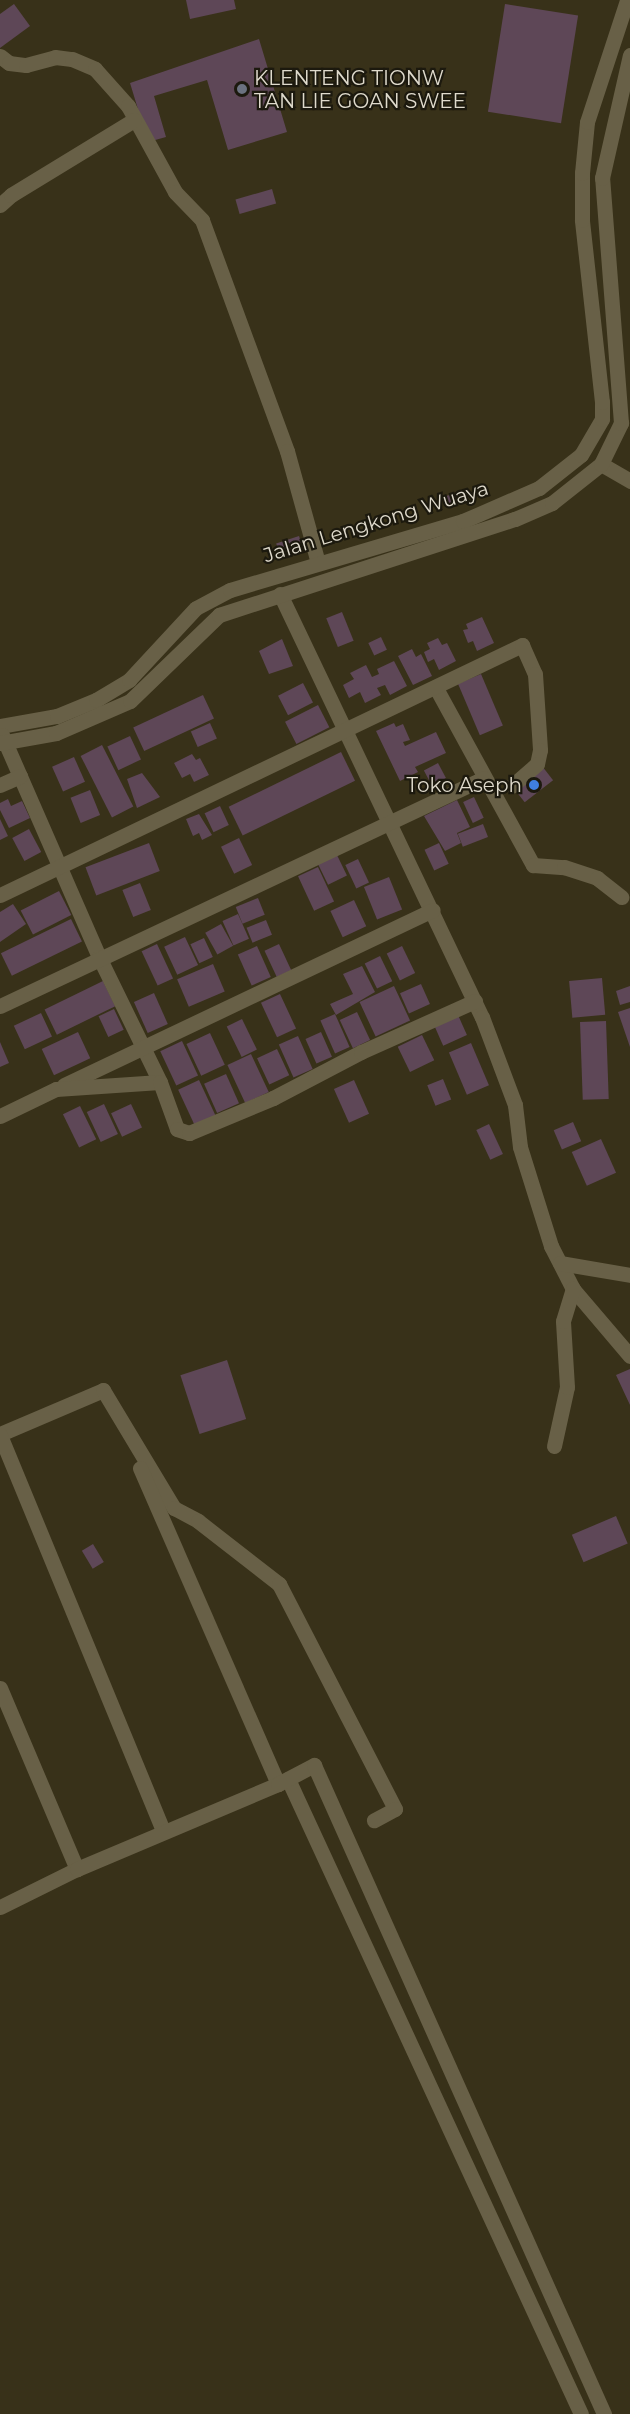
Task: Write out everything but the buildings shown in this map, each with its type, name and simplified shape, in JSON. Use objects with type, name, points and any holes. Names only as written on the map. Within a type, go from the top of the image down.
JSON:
[{"type":"street","name":"Jalan Lengkong Wuaya","points":[[0,726],[57,716],[96,700],[129,680],[196,608],[230,590],[463,521],[507,502],[564,472],[593,438],[602,419],[582,220],[582,173],[587,122],[627,0]]},
{"type":"street","name":"Jalan Lengkong Wuaya","points":[[2,743],[56,734],[110,712],[130,701],[210,620],[280,594],[515,519],[552,503],[601,464],[625,426],[602,178],[630,55]]},
{"type":"street","points":[[0,56],[9,63],[26,65],[55,57],[82,62],[109,84],[135,120],[175,192],[202,220],[287,451],[318,563]]},
{"type":"street","points":[[0,206],[11,195],[135,120]]},
{"type":"street","points":[[601,464],[630,481]]},
{"type":"street","points":[[280,594],[475,1001],[515,1105],[520,1147],[541,1222],[573,1289],[630,1356]]},
{"type":"street","points":[[0,895],[436,688],[505,651],[525,647],[535,674],[540,750],[537,764],[512,786]]},
{"type":"street","points":[[436,688],[533,865],[564,867],[597,878],[621,897]]},
{"type":"street","points":[[0,726],[2,743],[20,776],[99,957],[160,1082],[177,1129],[189,1133],[273,1098],[360,1052],[475,1001]]},
{"type":"street","points":[[0,785],[20,776]]},
{"type":"street","points":[[0,1006],[99,957],[484,777]]},
{"type":"street","points":[[0,1116],[433,910]]},
{"type":"street","points":[[56,1089],[160,1082]]},
{"type":"street","points":[[560,1263],[630,1275]]},
{"type":"street","points":[[554,1446],[567,1387],[562,1321],[573,1289]]},
{"type":"street","points":[[103,1390],[0,1434],[163,1830]]},
{"type":"street","points":[[103,1390],[173,1538],[283,1782],[581,2414]]},
{"type":"street","points":[[103,1390],[174,1508],[198,1521],[279,1584],[395,1809],[374,1820]]},
{"type":"street","points":[[0,1688],[77,1869]]},
{"type":"street","points":[[0,1907],[163,1830],[283,1782],[314,1765],[604,2414]]},
{"type":"place","name":"KLENTENG TIONW TAN LIE GOAN SWEE","points":[[242,89]]},
{"type":"place","name":"Toko Aseph","points":[[534,785]]}]
